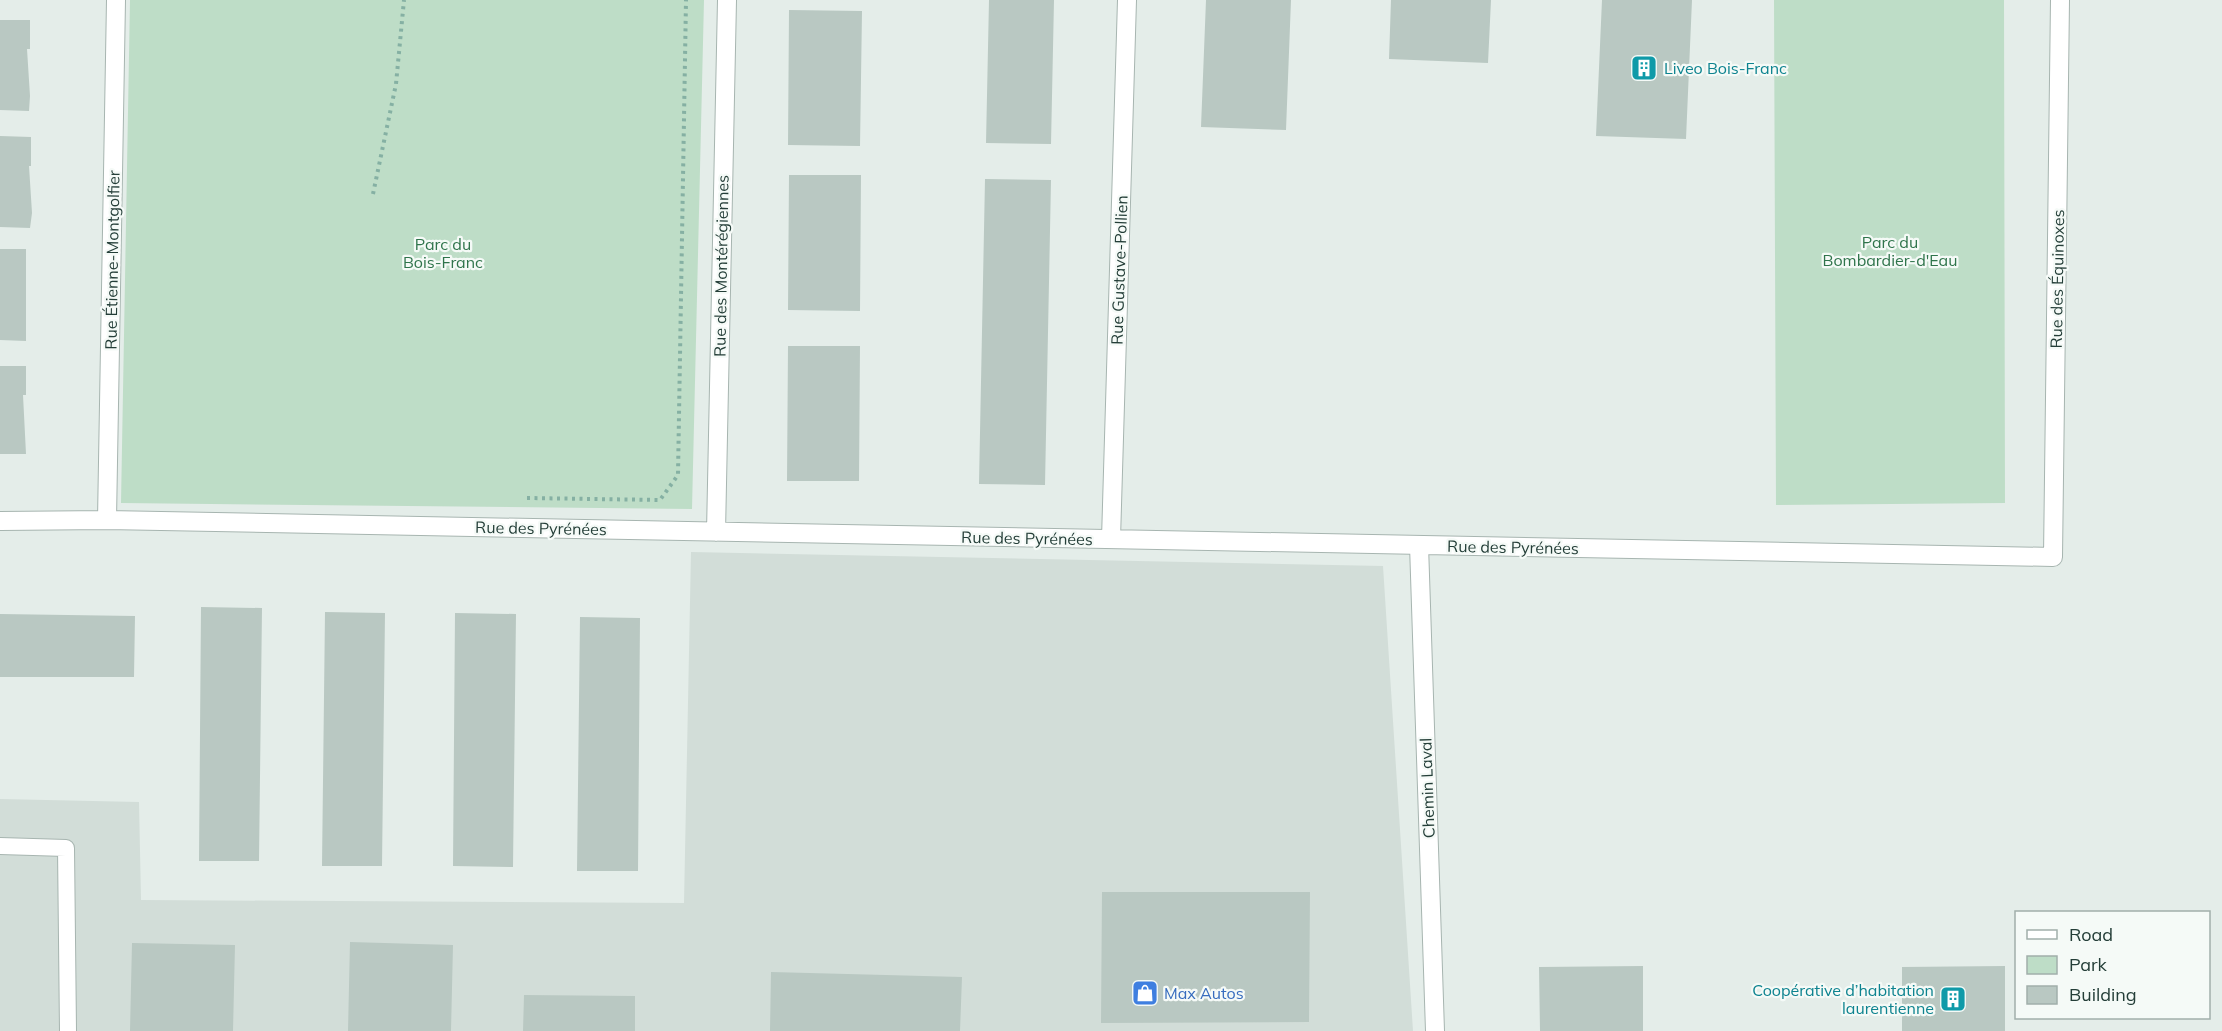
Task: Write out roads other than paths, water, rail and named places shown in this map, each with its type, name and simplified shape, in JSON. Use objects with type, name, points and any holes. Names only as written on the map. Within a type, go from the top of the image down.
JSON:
[{"type":"street","name":"Rue Étienne-Montgolfier","points":[[107,520],[116,0]]},
{"type":"street","name":"Rue des Montérégiennes","points":[[716,532],[727,0]]},
{"type":"street","name":"Rue Gustave-Pollien","points":[[1111,539],[1127,0]]},
{"type":"street","name":"Rue des Équinoxes","points":[[2053,557],[2060,0]]},
{"type":"street","name":"Rue des Pyrénées","points":[[0,521],[107,520],[2053,557]]},
{"type":"street","name":"Chemin Laval","points":[[1419,545],[1436,1031]]},
{"type":"lane","points":[[0,846],[66,848],[68,1031]]},
{"type":"place","name":"Liveo Bois-Franc","points":[[1644,68]]},
{"type":"place","name":"Max Autos","points":[[1145,993]]},
{"type":"place","name":"Coopérative d’habitation laurentienne","points":[[1953,999]]},
{"type":"park label","name":"Parc du Bombardier-d'Eau","points":[[1890,251]]},
{"type":"park label","name":"Parc du Bois-Franc","points":[[443,253]]}]
